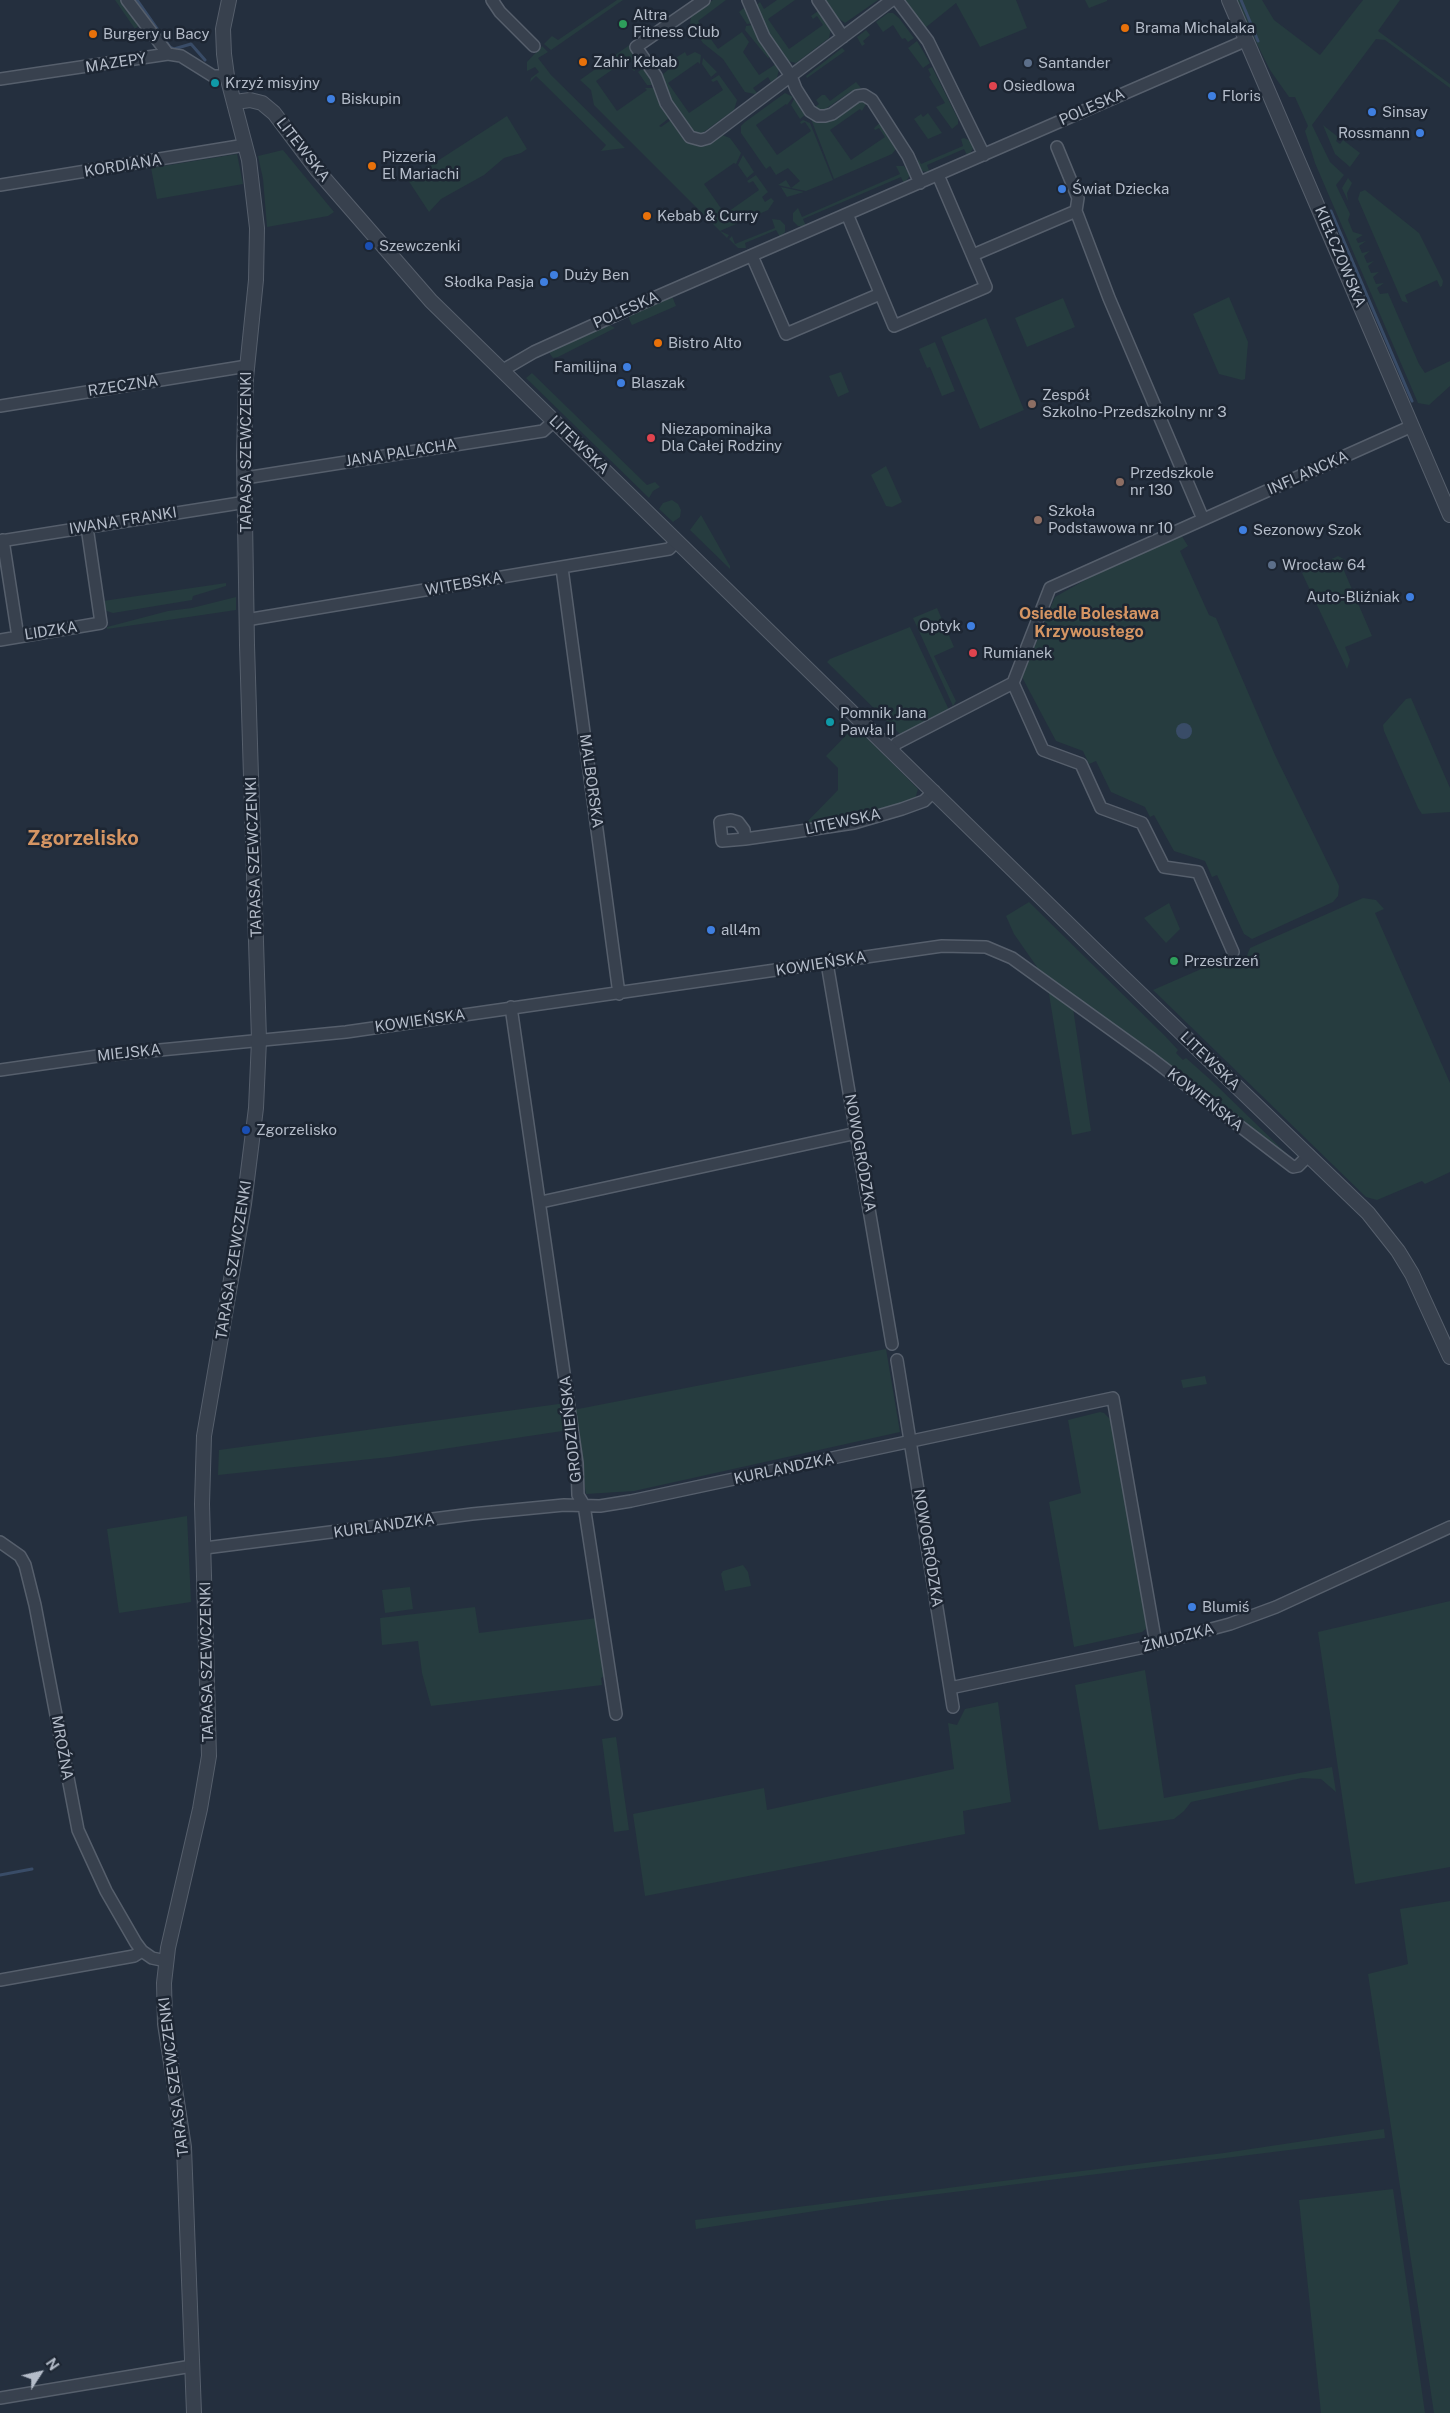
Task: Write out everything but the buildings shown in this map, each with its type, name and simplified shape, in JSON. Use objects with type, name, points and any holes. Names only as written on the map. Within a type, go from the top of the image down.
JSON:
[{"type":"street","points":[[127,0],[168,54]]},
{"type":"street","name":"TARASA SZEWCZENKI","points":[[194,2413],[186,2182],[180,2115],[165,2024],[164,1983],[166,1961],[201,1802],[209,1756],[205,1548],[202,1504],[204,1436],[246,1185],[256,1108],[259,1040],[246,620],[245,478],[246,366],[256,280],[257,251],[255,204],[245,145],[227,76],[222,36],[229,0]]},
{"type":"street","points":[[492,0],[500,12],[534,46]]},
{"type":"street","points":[[704,0],[636,47],[656,76],[666,104],[694,140],[708,138],[892,0]]},
{"type":"street","points":[[748,0],[764,37],[791,76],[804,102],[818,116],[832,114],[857,96],[864,95],[872,100],[908,156],[920,183]]},
{"type":"street","points":[[818,0],[843,37]]},
{"type":"street","points":[[897,0],[928,41],[984,154]]},
{"type":"street","name":"KIEŁCZOWSKA","points":[[1230,0],[1450,514]]},
{"type":"street","name":"POLESKA","points":[[503,370],[534,352],[640,304],[1247,40]]},
{"type":"street","name":"MAZEPY","points":[[0,79],[168,54],[181,56],[213,76],[227,76]]},
{"type":"street","name":"LITEWSKA","points":[[235,102],[250,100],[262,103],[274,113],[317,170],[431,301],[892,749],[1096,951],[1368,1213],[1398,1251],[1412,1274],[1450,1357]]},
{"type":"street","name":"KORDIANA","points":[[0,185],[245,145]]},
{"type":"street","name":"POLESKA","points":[[1057,147],[1078,198],[1076,211],[1137,365],[1203,519]]},
{"type":"street","points":[[847,214],[894,326],[986,287],[938,175]]},
{"type":"street","points":[[973,255],[1076,211]]},
{"type":"street","points":[[752,256],[786,334],[880,294]]},
{"type":"street","name":"RZECZNA","points":[[0,406],[246,366]]},
{"type":"street","name":"JANA PALACHA","points":[[245,478],[543,431],[554,421]]},
{"type":"street","name":"INFLANCKA","points":[[1013,683],[1050,588],[1412,426]]},
{"type":"street","name":"IWANA FRANKI","points":[[2,541],[246,502]]},
{"type":"street","name":"LIDZKA","points":[[0,640],[102,623],[87,527]]},
{"type":"street","points":[[2,541],[18,637]]},
{"type":"street","name":"WITEBSKA","points":[[246,620],[669,549],[677,541]]},
{"type":"street","name":"MALBORSKA","points":[[562,568],[619,994]]},
{"type":"street","points":[[892,749],[906,739],[1013,683],[1044,750],[1082,764],[1101,808],[1142,823],[1164,867],[1198,872],[1233,952]]},
{"type":"street","name":"LITEWSKA","points":[[745,839],[854,823],[924,801],[934,791]]},
{"type":"street","name":"KOWIEŃSKA","points":[[259,1040],[346,1032],[942,946],[986,947],[1012,958],[1152,1059],[1293,1167],[1298,1166],[1309,1156]]},
{"type":"street","name":"NOWOGRÓDZKA","points":[[827,963],[892,1344]]},
{"type":"street","name":"GRODZIEŃSKA","points":[[511,1008],[578,1463],[578,1495],[584,1506],[616,1714]]},
{"type":"street","name":"MIEJSKA","points":[[0,1070],[98,1056],[259,1040]]},
{"type":"street","points":[[541,1202],[857,1133]]},
{"type":"street","name":"NOWOGRÓDZKA","points":[[897,1360],[953,1707]]},
{"type":"street","name":"KURLANDZKA","points":[[205,1548],[472,1514],[564,1505],[600,1506],[631,1501],[1113,1398],[1156,1644]]},
{"type":"street","name":"ŻMUDZKA","points":[[950,1688],[1156,1644],[1230,1624],[1276,1607],[1450,1527]]},
{"type":"street","name":"MROŹNA","points":[[0,1542],[20,1556],[25,1565],[35,1605],[78,1830],[106,1891],[142,1951]]},
{"type":"street","points":[[0,1980],[134,1956],[142,1951],[152,1958],[166,1961]]},
{"type":"street","points":[[0,2398],[192,2366]]},
{"type":"green space","points":[[115,0],[123,0],[141,24],[135,29]]},
{"type":"green space","points":[[617,0],[623,0],[551,50],[544,44],[552,36],[558,40]]},
{"type":"green space","points":[[693,0],[697,0],[631,46],[644,64],[634,71],[632,69],[636,67],[629,58],[596,81],[617,111],[647,90],[645,88],[653,88],[660,105],[669,118],[659,126],[661,127],[671,120],[684,138],[693,145],[706,145],[722,135],[730,138],[741,153],[736,164],[734,163],[704,184],[725,214],[759,190],[753,181],[749,183],[747,181],[756,175],[768,192],[762,197],[765,202],[771,198],[774,201],[768,210],[720,231],[594,105],[591,90],[580,80]]},
{"type":"green space","points":[[713,0],[726,0],[698,21],[718,49],[742,32],[749,42],[743,52],[759,75],[776,64],[779,69],[777,78],[771,82],[768,77],[753,88],[757,93],[755,94],[745,92],[723,59],[703,43],[690,24],[691,16]]},
{"type":"green space","points":[[777,0],[795,0],[768,19],[789,49],[823,25],[817,16],[813,19],[811,16],[818,11],[831,28],[829,38],[796,63],[788,61],[777,46],[775,47],[767,35],[756,6],[760,2],[764,9]]},
{"type":"green space","points":[[826,0],[878,0],[845,23],[838,18]]},
{"type":"green space","points":[[905,0],[1016,0],[1027,28],[980,47],[956,3],[925,28]]},
{"type":"green space","points":[[1085,0],[1107,0],[1107,1],[1089,8]]},
{"type":"green space","points":[[1235,0],[1262,0],[1274,20],[1320,55],[1363,0],[1400,0],[1378,31],[1450,84],[1450,88],[1385,40],[1376,39],[1312,125],[1330,162],[1344,175],[1336,185],[1350,214],[1348,220],[1353,232],[1363,235],[1356,239],[1358,243],[1366,241],[1359,246],[1362,253],[1370,251],[1364,256],[1367,263],[1374,261],[1368,266],[1371,273],[1379,272],[1373,277],[1376,284],[1384,283],[1377,288],[1380,294],[1388,293],[1419,364],[1425,373],[1450,361],[1450,386],[1429,405],[1418,403],[1315,163],[1305,131],[1308,126],[1295,97],[1289,97],[1270,70]]},
{"type":"green space","points":[[745,7],[752,23],[747,24],[739,12]]},
{"type":"green space","points":[[888,13],[893,13],[899,18],[914,38],[908,42],[905,38],[902,39],[893,25],[883,32],[876,22]]},
{"type":"green space","points":[[753,25],[771,56],[768,58],[745,30],[746,26]]},
{"type":"green space","points":[[866,30],[870,35],[863,41],[865,44],[862,46],[857,37]]},
{"type":"green space","points":[[917,41],[930,63],[923,68],[908,48]]},
{"type":"green space","points":[[542,46],[548,52],[538,58],[551,75],[625,148],[601,151],[606,145],[536,76],[530,82],[531,78],[539,72],[535,67],[527,71],[527,62]]},
{"type":"green space","points":[[842,48],[845,51],[807,78],[806,76]]},
{"type":"green space","points":[[685,52],[687,56],[695,52],[701,55],[700,64],[698,62],[668,83],[689,113],[723,90],[717,80],[713,82],[711,80],[719,75],[737,100],[734,110],[701,134],[693,131],[670,100],[661,76],[669,69],[666,64]]},
{"type":"green space","points":[[703,58],[717,72],[711,77],[702,64]]},
{"type":"green space","points":[[932,67],[958,119],[958,124],[952,129],[936,107],[945,103],[929,77],[931,75],[928,69]]},
{"type":"green space","points":[[643,68],[652,85],[647,85],[638,72]]},
{"type":"green space","points":[[856,82],[861,88],[850,92],[824,110],[819,111],[815,107],[819,104],[816,100],[822,95],[825,95],[830,101]]},
{"type":"green space","points":[[785,93],[793,97],[787,105],[756,125],[777,155],[811,131],[805,122],[801,124],[800,122],[803,120],[810,123],[833,180],[806,191],[791,188],[800,181],[788,168],[776,175],[770,166],[766,169],[741,133],[741,126],[745,122]]},
{"type":"green space","points":[[794,99],[805,115],[800,119],[791,105]]},
{"type":"green space","points":[[857,102],[867,102],[862,111],[860,109],[830,130],[851,160],[885,137],[879,128],[875,130],[874,128],[881,122],[896,149],[892,154],[834,179],[811,119],[820,122],[831,120]]},
{"type":"green space","points":[[928,113],[942,133],[928,139],[914,119],[921,114],[923,117]]},
{"type":"green space","points":[[507,116],[527,149],[521,153],[504,158],[484,175],[441,199],[429,212],[408,180]]},
{"type":"green space","points":[[1323,125],[1338,137],[1336,141],[1340,144],[1343,140],[1360,153],[1350,167],[1335,154]]},
{"type":"green space","points":[[964,138],[971,141],[974,147],[968,157],[964,149],[927,165],[930,173],[919,170],[918,158],[921,164],[963,146],[961,139]]},
{"type":"green space","points":[[283,150],[334,212],[328,216],[267,227],[263,179],[258,156]]},
{"type":"green space","points":[[237,154],[243,184],[157,199],[151,168]]},
{"type":"green space","points":[[743,155],[754,172],[747,178],[738,165]]},
{"type":"green space","points":[[896,166],[904,166],[910,175],[904,184],[901,177],[803,219],[806,226],[798,226],[793,221],[793,213],[798,208],[802,217],[900,174]]},
{"type":"green space","points":[[1348,178],[1352,183],[1347,193],[1348,201],[1342,188]]},
{"type":"green space","points":[[786,180],[791,188],[778,185]]},
{"type":"green space","points":[[781,187],[804,192],[787,197]]},
{"type":"green space","points":[[1365,190],[1419,233],[1443,281],[1442,286],[1440,287],[1437,280],[1405,295],[1408,303],[1402,301],[1358,199],[1360,192]]},
{"type":"green space","points":[[772,219],[780,220],[785,225],[785,232],[780,237],[776,230],[745,243],[746,248],[738,248],[729,239],[732,236],[735,244],[775,228]]},
{"type":"green space","points":[[720,231],[729,235],[727,238]]},
{"type":"green space","points":[[672,296],[676,306],[632,325],[629,314]]},
{"type":"green space","points":[[1229,297],[1248,342],[1245,379],[1242,380],[1219,374],[1193,314]]},
{"type":"green space","points":[[1063,298],[1075,327],[1027,347],[1015,318]]},
{"type":"green space","points":[[986,318],[1024,410],[980,429],[941,337]]},
{"type":"green space","points":[[608,324],[615,328],[558,357],[553,358],[550,354],[550,350]]},
{"type":"green space","points":[[935,342],[955,391],[942,396],[930,367],[927,368],[919,349]]},
{"type":"green space","points":[[841,372],[849,392],[838,397],[829,376]]},
{"type":"green space","points":[[532,373],[647,485],[655,482],[660,487],[653,491],[649,498],[526,378]]},
{"type":"green space","points":[[886,466],[902,502],[892,507],[886,506],[871,475]]},
{"type":"green space","points":[[672,500],[678,504],[681,510],[680,517],[673,522],[659,509],[663,503]]},
{"type":"green space","points":[[701,515],[730,566],[730,569],[690,530]]},
{"type":"green space","points":[[1181,535],[1188,546],[1180,551],[1209,615],[1216,618],[1275,755],[1339,886],[1338,896],[1333,902],[1252,939],[1244,934],[1217,875],[1212,877],[1205,861],[1174,851],[1154,815],[1150,817],[1145,807],[1111,792],[1096,761],[1089,764],[1083,751],[1056,741],[1022,677],[1055,597],[1103,570]]},
{"type":"green space","points":[[1338,556],[1349,562],[1342,566],[1372,636],[1345,647],[1350,660],[1347,669],[1302,573]]},
{"type":"green space","points":[[226,583],[226,586],[193,596],[192,600],[113,613],[104,610],[103,601]]},
{"type":"green space","points":[[236,597],[236,610],[107,629],[107,627],[168,611],[192,608]]},
{"type":"green space","points":[[937,608],[954,647],[934,656],[956,701],[953,706],[913,618]]},
{"type":"green space","points":[[910,627],[949,710],[901,735],[827,662],[830,659]]},
{"type":"green space","points":[[1411,698],[1450,788],[1450,812],[1422,814],[1384,731],[1383,725],[1406,699]]},
{"type":"green space","points":[[855,726],[918,789],[915,799],[854,817],[803,826],[838,790],[838,768],[826,756]]},
{"type":"green space","points":[[1363,898],[1376,900],[1384,909],[1375,913],[1450,1083],[1450,1172],[1425,1184],[1422,1181],[1377,1200],[1366,1197],[1153,990],[1224,959],[1239,962],[1246,958],[1250,948]]},
{"type":"green space","points":[[1029,902],[1165,1036],[1178,1050],[1176,1053],[1183,1060],[1186,1058],[1213,1082],[1290,1157],[1281,1156],[1187,1081],[1036,969],[1037,967],[1014,934],[1006,916]]},
{"type":"green space","points":[[1169,903],[1180,929],[1166,943],[1144,918]]},
{"type":"green space","points":[[1048,988],[1073,1008],[1091,1131],[1072,1135]]},
{"type":"green space","points":[[886,1349],[900,1432],[634,1491],[586,1494],[573,1410]]},
{"type":"green space","points":[[1205,1376],[1207,1384],[1183,1388],[1181,1380]]},
{"type":"green space","points":[[566,1403],[569,1430],[390,1457],[218,1475],[219,1450]]},
{"type":"green space","points":[[1100,1412],[1104,1413],[1111,1420],[1147,1628],[1142,1632],[1074,1647],[1049,1502],[1081,1493],[1068,1420]]},
{"type":"green space","points":[[187,1516],[191,1602],[119,1613],[107,1529]]},
{"type":"green space","points":[[743,1565],[748,1572],[751,1586],[725,1591],[721,1574],[723,1571]]},
{"type":"green space","points":[[410,1587],[413,1609],[385,1613],[382,1590]]},
{"type":"green space","points":[[1450,1601],[1450,1867],[1355,1884],[1318,1632]]},
{"type":"green space","points":[[475,1607],[479,1633],[597,1618],[606,1675],[601,1678],[602,1685],[431,1706],[422,1673],[418,1641],[382,1645],[380,1618]]},
{"type":"green space","points":[[1145,1670],[1164,1798],[1332,1767],[1336,1792],[1321,1779],[1302,1778],[1191,1802],[1174,1819],[1099,1830],[1075,1685]]},
{"type":"green space","points":[[998,1702],[1011,1802],[963,1811],[965,1834],[645,1896],[633,1814],[764,1788],[767,1810],[954,1769],[948,1723],[957,1725],[965,1709]]},
{"type":"green space","points":[[616,1737],[629,1830],[614,1832],[602,1739]]},
{"type":"green space","points":[[1450,1901],[1450,2413],[1434,2413],[1368,1974],[1408,1964],[1400,1909]]},
{"type":"green space","points":[[1384,2129],[1385,2138],[882,2201],[696,2229],[695,2220],[1224,2153]]},
{"type":"green space","points":[[1393,2189],[1425,2413],[1321,2413],[1299,2200]]},
{"type":"water","points":[[1184,723],[1190,725],[1192,731],[1190,737],[1184,739],[1178,737],[1176,731],[1178,725]]},
{"type":"waterway","points":[[137,0],[170,47],[174,49],[191,44],[205,60]]},
{"type":"waterway","points":[[1241,0],[1258,41]]},
{"type":"waterway","points":[[1331,211],[1412,401]]},
{"type":"waterway","points":[[0,1875],[32,1869]]},
{"type":"place","name":"Altra Fitness Club","points":[[623,24]]},
{"type":"place","name":"Brama Michalaka","points":[[1125,28]]},
{"type":"place","name":"Burgery u Bacy","points":[[93,34]]},
{"type":"place","name":"Zahir Kebab","points":[[583,62]]},
{"type":"place","name":"Santander","points":[[1028,63]]},
{"type":"place","name":"Krzyż misyjny","points":[[215,83]]},
{"type":"place","name":"Osiedlowa","points":[[993,86]]},
{"type":"place","name":"Floris","points":[[1212,96]]},
{"type":"place","name":"Biskupin","points":[[331,99]]},
{"type":"place","name":"Sinsay","points":[[1372,112]]},
{"type":"place","name":"Rossmann","points":[[1420,133]]},
{"type":"place","name":"Pizzeria El Mariachi","points":[[372,166]]},
{"type":"place","name":"Świat Dziecka","points":[[1062,189]]},
{"type":"place","name":"Kebab & Curry","points":[[647,216]]},
{"type":"place","name":"Szewczenki","points":[[369,246]]},
{"type":"place","name":"Duży Ben","points":[[554,275]]},
{"type":"place","name":"Słodka Pasja","points":[[544,282]]},
{"type":"place","name":"Bistro Alto","points":[[658,343]]},
{"type":"place","name":"Familijna","points":[[627,367]]},
{"type":"place","name":"Blaszak","points":[[621,383]]},
{"type":"place","name":"Zespół Szkolno-Przedszkolny nr 3","points":[[1032,404]]},
{"type":"place","name":"Niezapominajka Dla Całej Rodziny","points":[[651,438]]},
{"type":"place","name":"Przedszkole nr 130","points":[[1120,482]]},
{"type":"place","name":"Szkoła Podstawowa nr 10","points":[[1038,520]]},
{"type":"place","name":"Sezonowy Szok","points":[[1243,530]]},
{"type":"place","name":"Wrocław 64","points":[[1272,565]]},
{"type":"place","name":"Auto-Bliźniak","points":[[1410,597]]},
{"type":"place","name":"Optyk","points":[[971,626]]},
{"type":"place","name":"Rumianek","points":[[973,653]]},
{"type":"place","name":"Pomnik Jana Pawła II","points":[[830,722]]},
{"type":"place","name":"all4m","points":[[711,930]]},
{"type":"place","name":"Przestrzeń","points":[[1174,961]]},
{"type":"place","name":"Zgorzelisko","points":[[246,1130]]},
{"type":"place","name":"Blumiś","points":[[1192,1607]]},
{"type":"district","name":"Osiedle Bolesława Krzywoustego","points":[[1089,623]]},
{"type":"district","name":"Zgorzelisko","points":[[83,839]]}]
